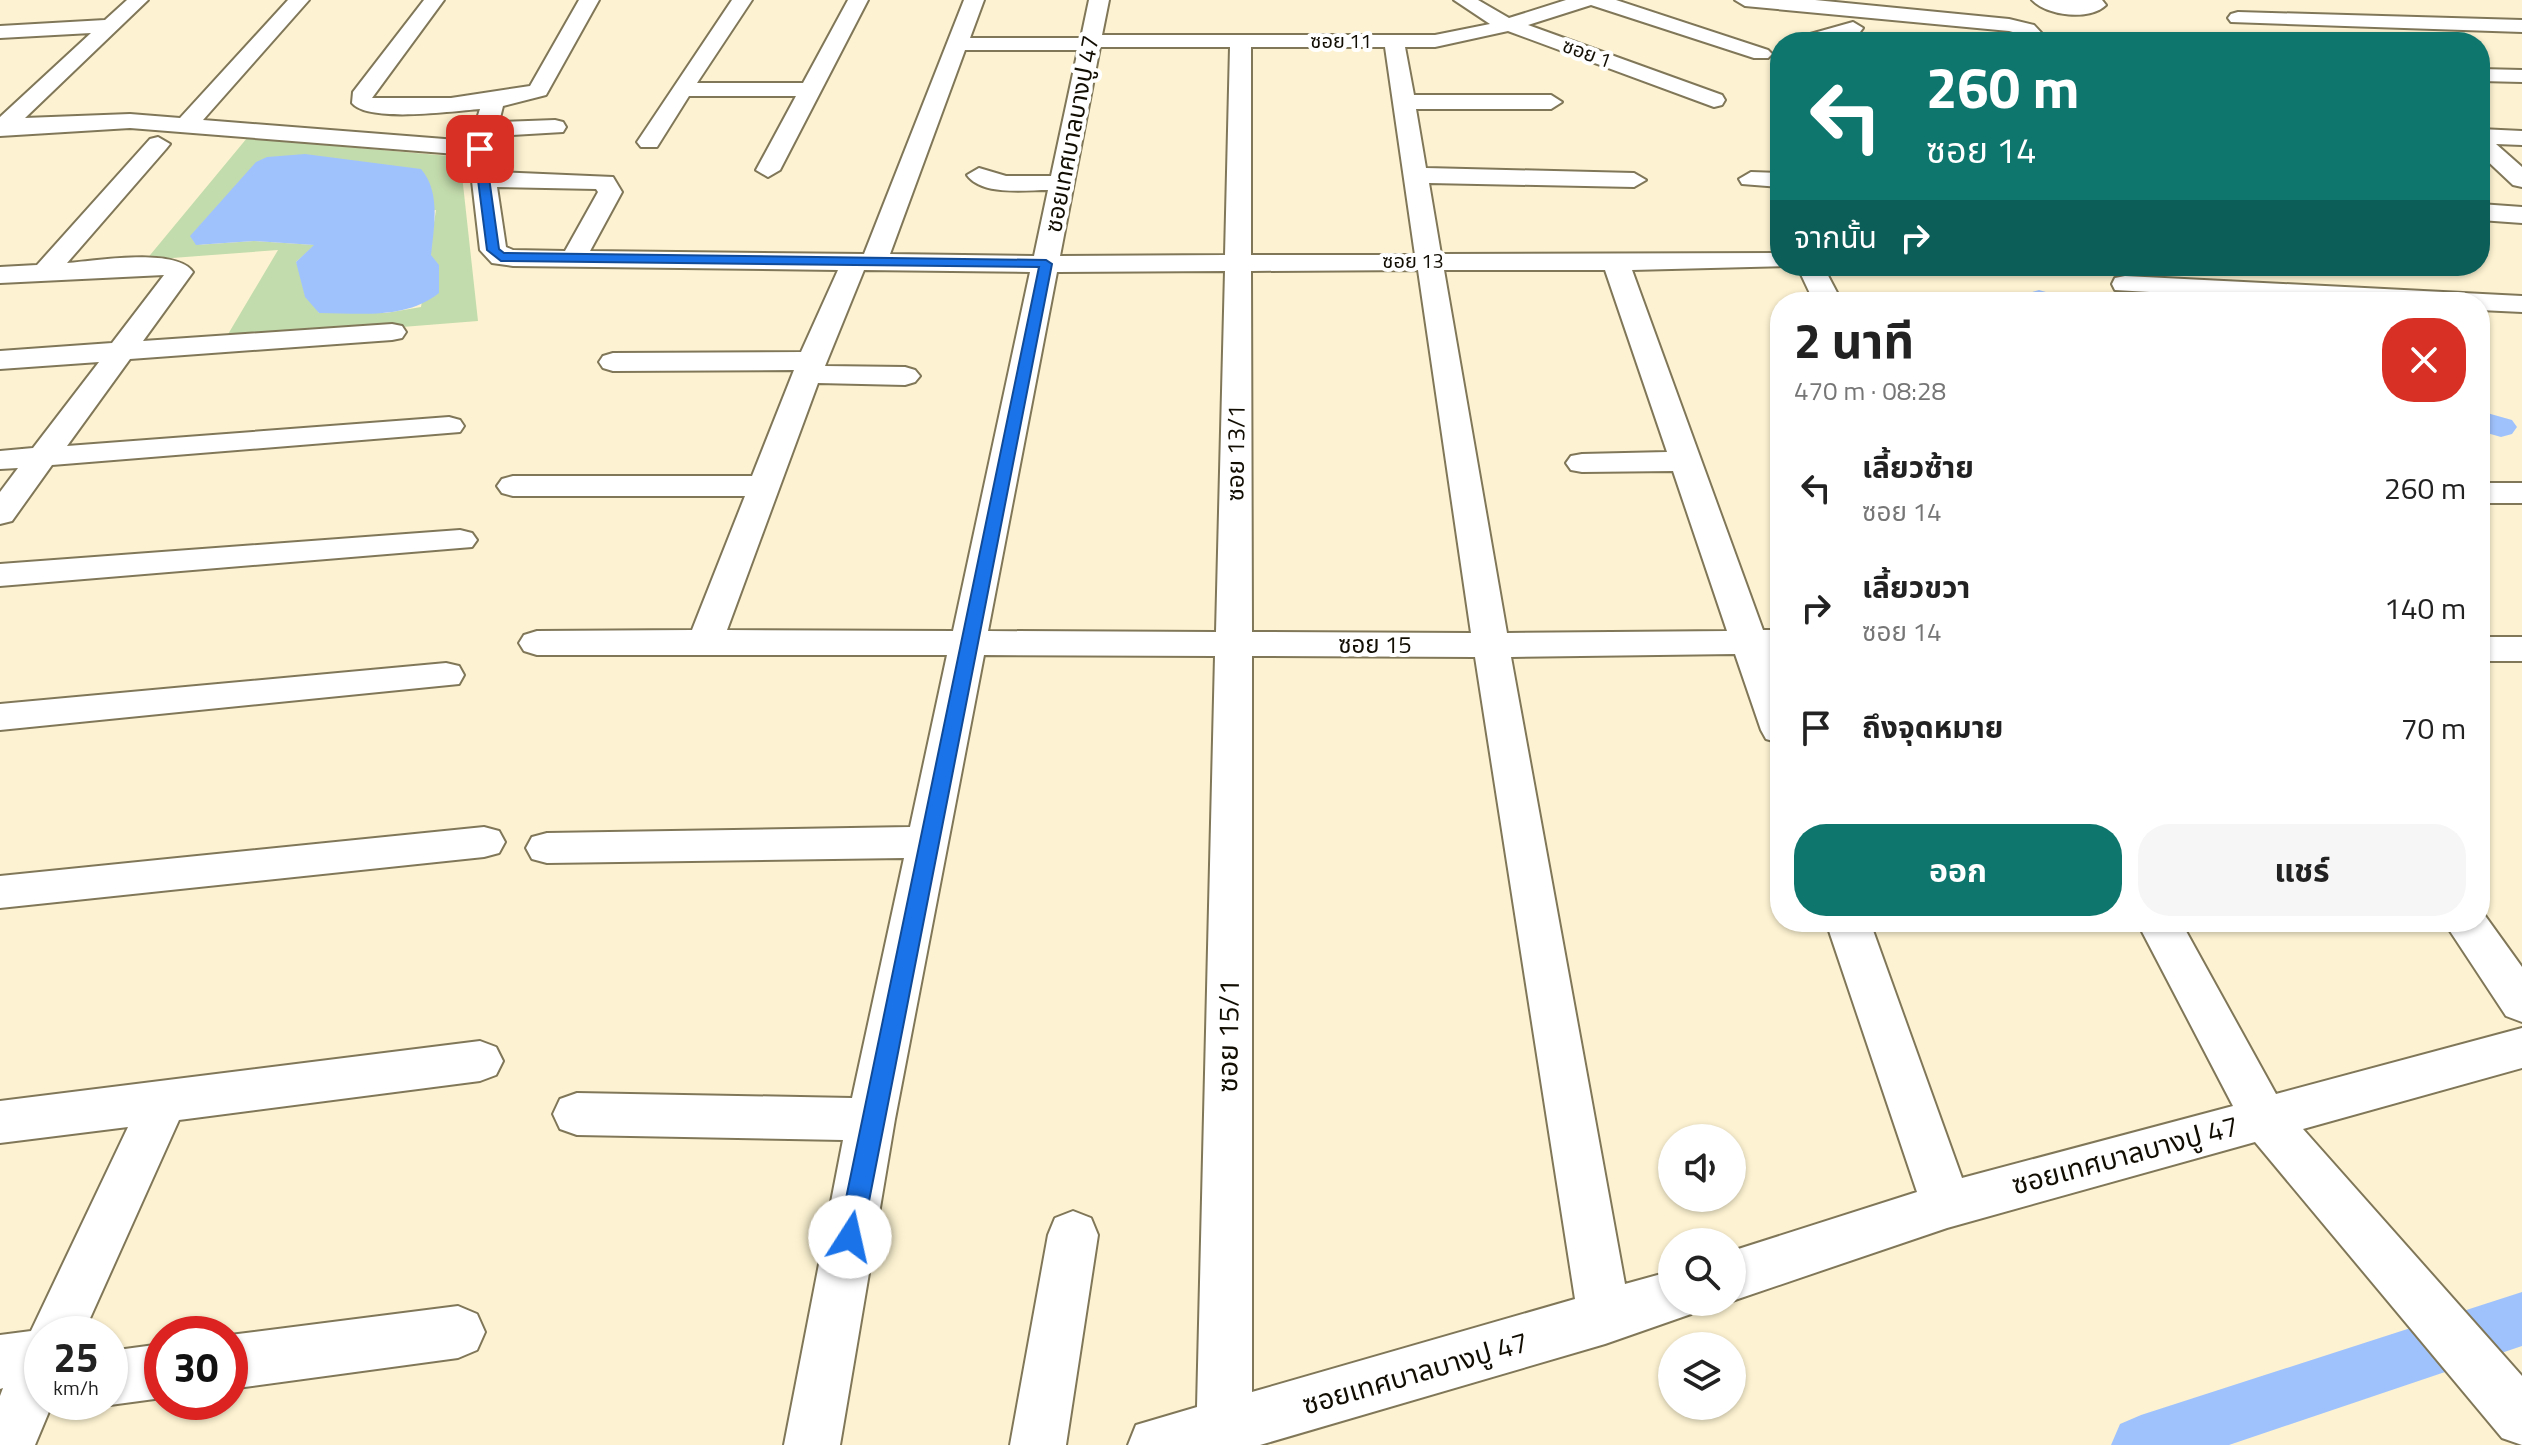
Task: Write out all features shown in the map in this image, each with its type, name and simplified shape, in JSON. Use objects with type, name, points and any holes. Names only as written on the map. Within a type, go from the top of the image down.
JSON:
[{"type":"street","points":[[2,128],[138,0]]},
{"type":"street","points":[[187,124],[299,0]]},
{"type":"street","points":[[434,0],[360,101],[378,106],[493,101],[522,97],[538,90],[589,0]]},
{"type":"street","points":[[649,142],[742,0]]},
{"type":"street","points":[[768,170],[858,0]]},
{"type":"street","points":[[705,642],[810,368],[864,262],[974,0]]},
{"type":"street","name":"ซอยเทศบาลบางปู 47","points":[[812,1445],[871,1119],[930,842],[1099,0]]},
{"type":"street","name":"ซอย 1","points":[[1464,0],[1509,25],[1714,100]]},
{"type":"street","name":"ซอย 11","points":[[958,44],[1460,38],[1586,0]]},
{"type":"street","points":[[1596,0],[1770,51]]},
{"type":"street","points":[[1745,0],[1807,4],[2027,29],[2030,32]]},
{"type":"street","points":[[1920,0],[1967,22]]},
{"type":"street","points":[[2042,0],[2065,9],[2096,5],[2092,0]]},
{"type":"street","points":[[2328,0],[2360,32]]},
{"type":"street","points":[[2238,18],[2522,26]]},
{"type":"street","points":[[0,32],[109,26]]},
{"type":"street","points":[[1839,32],[1853,28]]},
{"type":"street","name":"ซอย 13/1","points":[[1232,644],[1241,40]]},
{"type":"street","points":[[1394,41],[1491,645],[1605,1318]]},
{"type":"street","points":[[1667,82],[1770,51]]},
{"type":"street","points":[[2490,75],[2522,76]]},
{"type":"street","points":[[15,87],[45,86]]},
{"type":"street","points":[[682,89],[810,90]]},
{"type":"street","points":[[493,101],[482,139],[483,179],[604,182],[610,192],[573,259]]},
{"type":"street","points":[[1404,102],[1551,102]]},
{"type":"street","points":[[2,128],[112,121],[482,139],[555,127]]},
{"type":"street","points":[[2490,139],[2522,138]]},
{"type":"street","points":[[45,272],[158,144]]},
{"type":"street","points":[[2490,149],[2522,180]]},
{"type":"street","points":[[979,175],[1004,183],[1063,183]]},
{"type":"street","points":[[1415,175],[1634,180]]},
{"type":"street","name":"ซอย 13","points":[[483,179],[496,255],[573,259],[1046,264],[1770,261]]},
{"type":"street","points":[[1751,179],[1770,180]]},
{"type":"street","points":[[2490,213],[2522,215]]},
{"type":"street","points":[[1616,262],[1686,461],[1764,642],[1770,675]]},
{"type":"street","points":[[0,275],[165,265],[180,272],[0,514]]},
{"type":"street","points":[[2125,284],[2284,292]]},
{"type":"street","points":[[2490,302],[2522,304]]},
{"type":"street","points":[[0,360],[392,332]]},
{"type":"street","points":[[613,362],[810,368],[905,376]]},
{"type":"street","points":[[0,460],[449,426]]},
{"type":"street","points":[[1582,463],[1686,461]]},
{"type":"street","points":[[513,486],[767,486]]},
{"type":"street","points":[[2490,493],[2522,493]]},
{"type":"street","points":[[0,575],[460,540]]},
{"type":"street","name":"ซอย 15","points":[[537,643],[1491,645],[1764,642]]},
{"type":"street","name":"ซอย 15/1","points":[[1226,1437],[1232,644]]},
{"type":"street","points":[[2490,649],[2522,649]]},
{"type":"street","points":[[0,717],[446,675]]},
{"type":"street","points":[[0,892],[484,842]]},
{"type":"street","points":[[547,848],[930,842]]},
{"type":"street","points":[[1851,932],[1947,1205]]},
{"type":"street","points":[[2164,932],[2263,1117],[2522,1418]]},
{"type":"street","points":[[2473,932],[2522,1003]]},
{"type":"street","name":"ซอยเทศบาลบางปู 47","points":[[1746,1271],[1947,1205],[2522,1048]]},
{"type":"street","points":[[0,1122],[480,1061]]},
{"type":"street","points":[[64,1316],[163,1103]]},
{"type":"street","points":[[577,1114],[871,1119]]},
{"type":"street","points":[[1038,1445],[1073,1235]]},
{"type":"street","name":"ซอยเทศบาลบางปู 47","points":[[1156,1445],[1226,1437],[1658,1301]]},
{"type":"street","points":[[248,1360],[458,1332]]},
{"type":"street","points":[[7,1445],[24,1393]]},
{"type":"green space","points":[[247,138],[460,157],[478,321],[224,341],[278,250],[146,260]],"holes":[[[436,210],[421,307],[386,313],[319,313],[296,262],[315,245],[254,241],[196,245]]]},
{"type":"water","points":[[305,154],[421,169],[434,199],[431,255],[439,265],[439,293],[412,308],[397,311],[319,313],[305,297],[296,262],[314,245],[254,241],[196,245],[190,236],[256,162],[267,157]]},
{"type":"waterway","points":[[2490,424],[2501,427]]},
{"type":"waterway","points":[[2141,1445],[2522,1319]]},
{"type":"route","points":[[480,149],[493,250],[501,257],[1046,264],[871,1119],[850,1237]]}]
